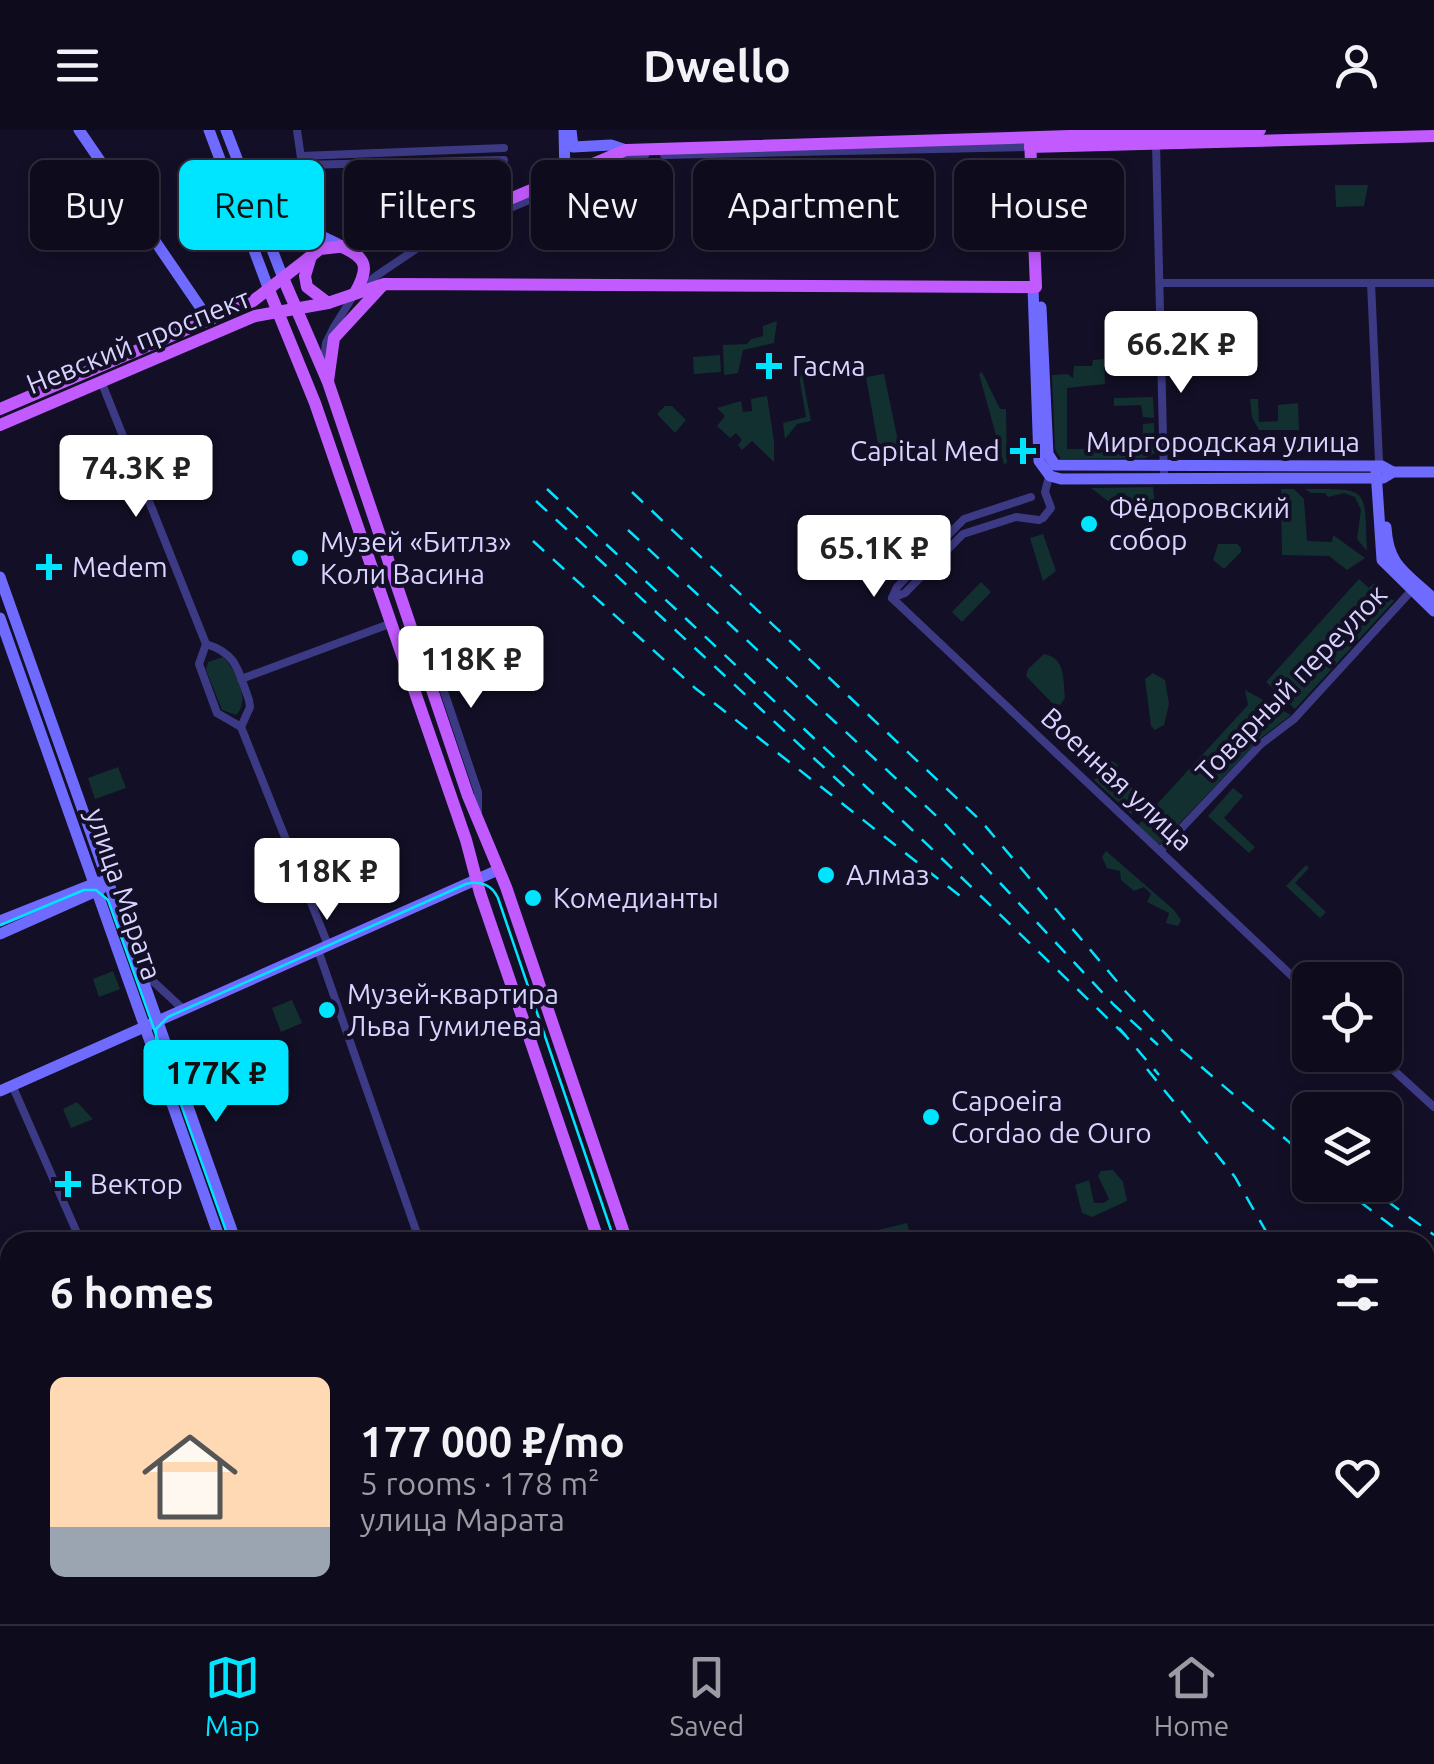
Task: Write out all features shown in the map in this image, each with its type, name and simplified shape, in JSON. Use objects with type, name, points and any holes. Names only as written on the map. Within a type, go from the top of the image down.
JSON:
[{"type":"main road","name":"Невский проспект","points":[[605,160],[626,150],[817,138],[854,141],[1260,130]]},
{"type":"main road","name":"Невский проспект","points":[[1027,136],[1156,143],[1365,134],[1434,136]]},
{"type":"main road","points":[[355,293],[384,284],[1034,286],[1027,136]]},
{"type":"main road","name":"Невский проспект","points":[[0,408],[249,303],[312,253],[338,244],[417,238],[531,193]]},
{"type":"main road","points":[[338,244],[363,261],[364,275],[355,293]]},
{"type":"main road","points":[[312,253],[306,283],[311,293],[328,304]]},
{"type":"main road","points":[[283,278],[325,375],[468,796],[478,815],[489,871],[596,1232]]},
{"type":"main road","points":[[325,375],[334,338],[384,284]]},
{"type":"main road","points":[[269,290],[297,309]]},
{"type":"main road","points":[[269,290],[350,501],[473,862],[489,871],[623,1232]]},
{"type":"main road","name":"Невский проспект","points":[[0,424],[255,316],[328,304],[355,293]]},
{"type":"main road","points":[[350,501],[367,494]]},
{"type":"street","points":[[79,130],[209,320]]},
{"type":"street","points":[[208,130],[269,290]]},
{"type":"street","points":[[226,130],[237,160]]},
{"type":"street","points":[[297,130],[301,160],[504,148]]},
{"type":"street","points":[[567,130],[572,147],[570,160]]},
{"type":"street","points":[[567,130],[568,160]]},
{"type":"street","name":"Невский проспект","points":[[627,160],[854,141]]},
{"type":"street","points":[[1156,143],[1164,473]]},
{"type":"street","name":"Невский проспект","points":[[572,147],[611,145],[626,150]]},
{"type":"street","name":"Невский проспект","points":[[355,293],[422,245],[531,195]]},
{"type":"street","points":[[324,237],[338,244]]},
{"type":"street","points":[[272,250],[283,278]]},
{"type":"street","points":[[1371,283],[1389,554],[1434,598]]},
{"type":"street","points":[[1160,284],[1434,283]]},
{"type":"street","points":[[892,598],[904,593],[962,534],[1016,517],[1041,519],[1051,508],[1046,492],[1051,470],[1041,304],[1034,286]]},
{"type":"street","points":[[325,375],[329,336],[355,293]]},
{"type":"street","points":[[101,382],[208,648],[200,664],[217,712],[237,724],[323,948],[417,1232]]},
{"type":"street","name":"Миргородская улица","points":[[1051,470],[1064,479],[1164,473],[1434,472]]},
{"type":"street","name":"Миргородская улица","points":[[1051,470],[1164,473]]},
{"type":"street","points":[[1382,470],[1380,554],[1387,567],[1434,610]]},
{"type":"street","points":[[892,598],[897,587],[962,521],[1046,492]]},
{"type":"street","name":"улица Марата","points":[[1,585],[232,1232]]},
{"type":"street","name":"Товарный переулок","points":[[1160,851],[1262,744],[1294,719],[1412,590]]},
{"type":"street","name":"Военная улица","points":[[892,598],[1292,976]]},
{"type":"street","name":"улица Марата","points":[[0,618],[217,1232]]},
{"type":"street","points":[[241,679],[392,624]]},
{"type":"street","points":[[208,648],[228,653],[241,679],[250,707],[237,724]]},
{"type":"street","points":[[76,1232],[6,1088],[489,871]]},
{"type":"street","points":[[0,934],[108,882]]},
{"type":"street","points":[[0,922],[95,888]]},
{"type":"street","name":"улица Марата","points":[[139,969],[184,1010]]},
{"type":"street","points":[[1396,1072],[1434,1107]]},
{"type":"green space","points":[[1335,185],[1368,185],[1364,206],[1336,207]]},
{"type":"green space","points":[[777,321],[774,343],[743,350],[738,373],[724,375],[723,345],[747,344],[763,336],[763,326]]},
{"type":"green space","points":[[720,355],[721,372],[694,374],[693,357]]},
{"type":"green space","points":[[1104,359],[1105,384],[1067,388],[1067,449],[1142,449],[1143,424],[1154,423],[1155,453],[1145,458],[1061,459],[1055,449],[1052,375],[1067,374],[1073,378],[1074,366],[1092,366],[1093,360]]},
{"type":"green space","points":[[801,369],[811,421],[797,424],[785,439],[783,423],[806,417],[798,370]]},
{"type":"green space","points":[[982,372],[1000,409],[1006,409],[1004,464],[979,374]]},
{"type":"green space","points":[[884,374],[899,446],[879,450],[866,377]]},
{"type":"green space","points":[[767,396],[774,462],[752,441],[742,450],[738,445],[742,440],[736,433],[730,438],[717,426],[725,416],[717,408],[741,401],[743,412],[752,411],[751,399]]},
{"type":"green space","points":[[1153,397],[1154,418],[1143,417],[1141,405],[1114,406],[1114,398]]},
{"type":"green space","points":[[1250,399],[1258,399],[1259,422],[1278,421],[1278,405],[1298,403],[1299,430],[1259,430],[1252,417]]},
{"type":"green space","points":[[665,406],[672,406],[686,420],[675,433],[657,414]]},
{"type":"green space","points":[[1153,487],[1156,514],[1126,515],[1091,488]]},
{"type":"green space","points":[[1281,489],[1294,489],[1304,499],[1307,541],[1332,542],[1333,535],[1365,558],[1347,570],[1329,556],[1282,555]]},
{"type":"green space","points":[[1305,489],[1342,490],[1360,496],[1367,551],[1357,539],[1361,510],[1355,497],[1344,493],[1328,497]]},
{"type":"green space","points":[[1043,534],[1056,571],[1043,581],[1030,538]]},
{"type":"green space","points":[[1218,544],[1237,544],[1241,548],[1224,569],[1213,560]]},
{"type":"green space","points":[[1359,579],[1369,588],[1374,583],[1394,601],[1295,709],[1266,682]]},
{"type":"green space","points":[[981,582],[991,592],[962,622],[952,612]]},
{"type":"green space","points":[[1044,654],[1056,660],[1062,670],[1065,698],[1060,705],[1052,703],[1026,676]]},
{"type":"green space","points":[[223,657],[233,669],[242,694],[236,715],[222,710],[206,670],[208,662]]},
{"type":"green space","points":[[1153,673],[1165,680],[1169,704],[1164,725],[1155,730],[1151,726],[1145,679]]},
{"type":"green space","points":[[1245,690],[1291,715],[1262,737],[1158,846],[1137,826],[1248,705]]},
{"type":"green space","points":[[1112,761],[1118,765],[1115,772],[1143,798],[1151,792],[1131,814],[1094,780]]},
{"type":"green space","points":[[118,767],[126,788],[95,799],[88,778]]},
{"type":"green space","points":[[1233,788],[1243,796],[1224,818],[1255,847],[1249,853],[1208,816]]},
{"type":"green space","points":[[1106,851],[1174,910],[1181,920],[1178,926],[1166,923],[1169,913],[1147,902],[1151,894],[1144,887],[1134,891],[1121,880],[1120,871],[1107,868],[1102,857]]},
{"type":"green space","points":[[1306,865],[1309,868],[1295,883],[1326,912],[1320,918],[1286,886]]},
{"type":"green space","points":[[113,971],[120,989],[99,997],[93,979]]},
{"type":"green space","points":[[292,1000],[302,1023],[281,1032],[272,1008]]},
{"type":"green space","points":[[77,1102],[93,1119],[71,1128],[63,1109]]},
{"type":"green space","points":[[1113,1170],[1123,1182],[1127,1201],[1092,1217],[1082,1213],[1075,1185],[1089,1180],[1094,1203],[1104,1203],[1109,1199],[1098,1176],[1101,1171]]},
{"type":"green space","points":[[907,1223],[909,1232],[870,1232]]},
{"type":"tram line","points":[[156,1047],[156,1029],[168,1017],[466,884],[485,885],[498,898],[612,1232]]},
{"type":"tram line","points":[[0,925],[84,890],[96,890],[108,900],[226,1232]]},
{"type":"railway","points":[[547,489],[1126,1036]]},
{"type":"railway","points":[[632,492],[981,821],[1177,1046],[1292,1145]]},
{"type":"railway","points":[[536,501],[845,787]]},
{"type":"railway","points":[[628,530],[944,823],[1114,1005],[1158,1045]]},
{"type":"railway","points":[[533,541],[695,688],[969,903]]},
{"type":"railway","points":[[1119,1028],[1159,1075]]},
{"type":"railway","points":[[1147,1069],[1235,1177],[1266,1232]]},
{"type":"railway","points":[[1360,1202],[1400,1232]]},
{"type":"railway","points":[[1388,1202],[1430,1232]]},
{"type":"place","name":"Гасма","points":[[769,366]]},
{"type":"place","name":"Capital Med","points":[[1023,451]]},
{"type":"place","name":"Фёдоровский собор","points":[[1089,524]]},
{"type":"place","name":"Музей «Битлз» Коли Васина","points":[[300,558]]},
{"type":"place","name":"Medem","points":[[49,567]]},
{"type":"place","name":"Алмаз","points":[[826,875]]},
{"type":"place","name":"Комедианты","points":[[533,898]]},
{"type":"place","name":"Музей-квартира Льва Гумилева","points":[[327,1010]]},
{"type":"place","name":"Capoeira Cordao de Ouro","points":[[931,1117]]},
{"type":"place","name":"Вектор","points":[[68,1184]]}]
